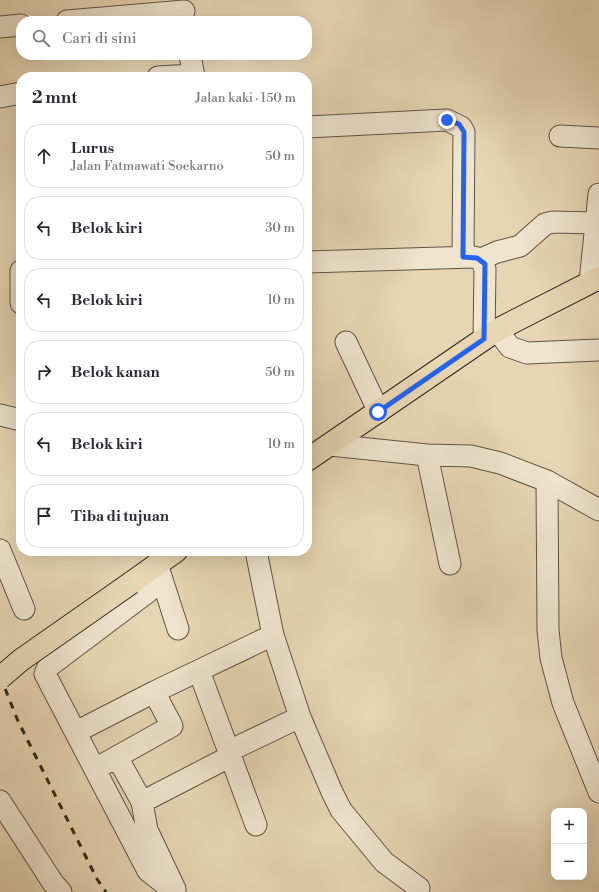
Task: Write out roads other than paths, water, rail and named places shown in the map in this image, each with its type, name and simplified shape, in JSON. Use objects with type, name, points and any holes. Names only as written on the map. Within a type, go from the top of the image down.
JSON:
[{"type":"main road","points":[[312,457],[490,335],[595,280]]},
{"type":"main road","points":[[0,678],[27,656],[146,576],[170,556]]},
{"type":"street","points":[[126,16],[184,11]]},
{"type":"street","points":[[0,26],[16,25]]},
{"type":"street","points":[[180,72],[193,69]]},
{"type":"street","points":[[0,97],[16,94]]},
{"type":"street","points":[[312,127],[447,120],[461,127],[464,132],[472,258],[485,269],[490,335],[510,347],[526,353],[599,350]]},
{"type":"street","points":[[560,136],[599,138]]},
{"type":"street","points":[[595,280],[596,223],[599,194]]},
{"type":"street","points":[[312,262],[472,258],[520,246],[545,224],[553,222],[596,223]]},
{"type":"street","points":[[346,342],[378,412]]},
{"type":"street","points":[[0,415],[16,419]]},
{"type":"street","points":[[330,445],[427,455],[471,456],[500,463],[547,481],[599,510]]},
{"type":"street","points":[[427,455],[450,564]]},
{"type":"street","points":[[547,481],[548,630],[551,658],[563,703],[599,792]]},
{"type":"street","points":[[0,550],[24,609]]},
{"type":"street","points":[[257,556],[273,635],[300,717],[341,810],[391,868],[419,888]]},
{"type":"street","points":[[146,576],[178,629]]},
{"type":"street","points":[[146,576],[150,589],[148,591],[48,667],[45,674],[148,871],[176,892]]},
{"type":"street","points":[[76,732],[154,692],[273,635]]},
{"type":"street","points":[[199,671],[256,825]]},
{"type":"street","points":[[95,769],[117,756],[175,732],[154,692]]},
{"type":"street","points":[[142,802],[300,717]]},
{"type":"street","points":[[117,756],[142,802],[147,830],[176,892]]},
{"type":"street","points":[[0,801],[56,891]]},
{"type":"railway","points":[[0,676],[18,721],[97,879],[106,892]]}]
